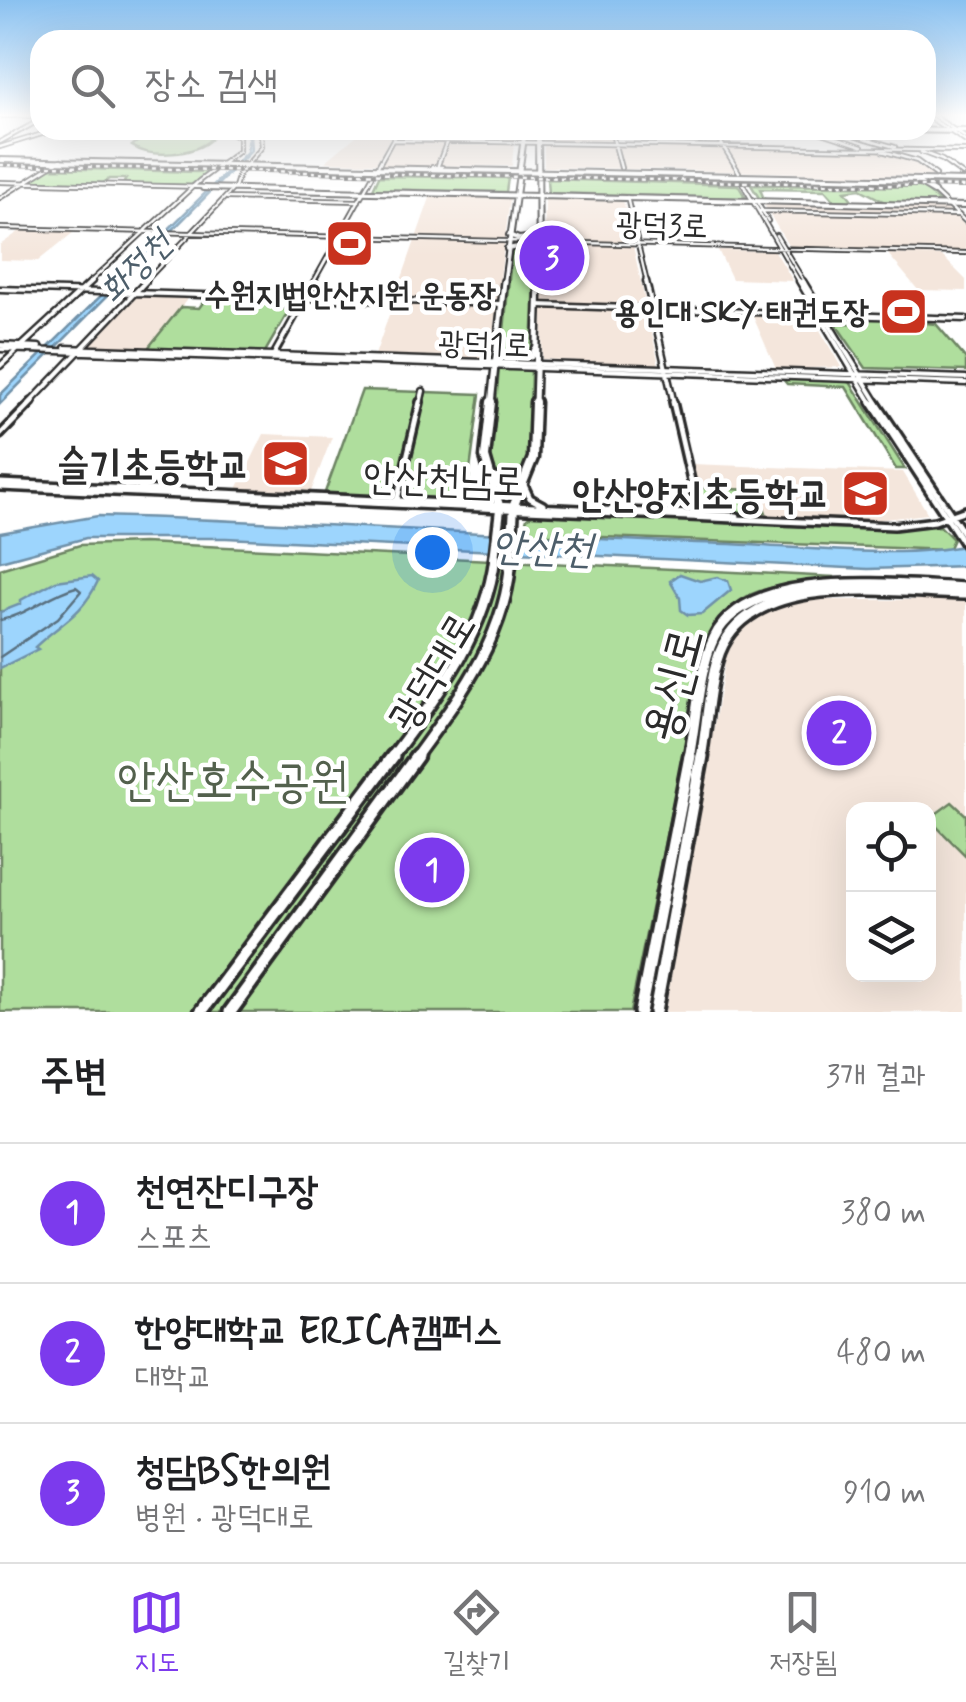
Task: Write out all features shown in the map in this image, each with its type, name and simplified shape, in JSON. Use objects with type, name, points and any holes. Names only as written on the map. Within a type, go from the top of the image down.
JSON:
[{"type":"main road","points":[[42,161],[234,164]]},
{"type":"main road","points":[[45,161],[378,169],[438,166],[537,175],[564,170]]},
{"type":"main road","points":[[514,186],[522,161]]},
{"type":"main road","name":"광덕대로","points":[[230,1012],[457,701],[491,646],[503,613],[514,507],[533,458],[541,198],[537,161]]},
{"type":"main road","points":[[363,167],[378,169]]},
{"type":"main road","points":[[414,167],[490,170]]},
{"type":"main road","points":[[390,168],[504,170],[516,175],[514,186]]},
{"type":"main road","points":[[555,173],[548,172],[618,170],[684,174]]},
{"type":"main road","points":[[521,171],[528,176],[684,174]]},
{"type":"main road","points":[[521,171],[537,175]]},
{"type":"main road","points":[[577,172],[964,179]]},
{"type":"main road","points":[[721,175],[739,176]]},
{"type":"main road","points":[[762,176],[932,178]]},
{"type":"main road","points":[[932,178],[927,183],[934,192]]},
{"type":"main road","points":[[902,180],[920,183],[934,192]]},
{"type":"main road","name":"광덕대로","points":[[203,1012],[468,650],[482,618],[500,507],[485,457],[514,186]]},
{"type":"main road","points":[[204,187],[541,198],[963,205]]},
{"type":"main road","points":[[508,242],[519,239],[540,243]]},
{"type":"main road","points":[[508,242],[540,243]]},
{"type":"main road","points":[[496,345],[502,356],[522,359],[531,357],[537,346]]},
{"type":"main road","points":[[492,482],[524,481]]},
{"type":"main road","name":"용신로","points":[[640,1012],[712,641],[728,616],[750,601],[802,587],[966,591]]},
{"type":"main road","name":"용신로","points":[[655,1012],[721,650],[734,625],[757,608],[804,594],[966,591]]},
{"type":"street","points":[[0,366],[192,187],[239,161]]},
{"type":"street","points":[[273,357],[382,161]]},
{"type":"street","points":[[438,166],[440,161]]},
{"type":"street","points":[[617,161],[618,170]]},
{"type":"street","points":[[730,161],[819,314],[962,534],[966,547]]},
{"type":"street","points":[[918,161],[932,178]]},
{"type":"street","points":[[943,161],[964,179]]},
{"type":"street","points":[[0,196],[54,162]]},
{"type":"street","points":[[0,435],[224,198],[234,164]]},
{"type":"street","points":[[0,183],[204,187]]},
{"type":"street","points":[[934,192],[966,222]]},
{"type":"street","points":[[224,198],[359,201]]},
{"type":"street","points":[[627,198],[699,516]]},
{"type":"street","points":[[759,210],[959,216]]},
{"type":"street","points":[[0,229],[508,242]]},
{"type":"street","name":"광덕3로","points":[[540,243],[966,254]]},
{"type":"street","points":[[0,288],[501,304]]},
{"type":"street","points":[[538,305],[966,318]]},
{"type":"street","name":"광덕1로","points":[[0,347],[966,380]]},
{"type":"street","points":[[397,500],[424,391]]},
{"type":"street","points":[[524,481],[530,498],[546,506]]},
{"type":"street","points":[[492,482],[472,506],[488,511],[498,522]]},
{"type":"street","name":"안산천남로","points":[[0,485],[546,506],[894,526],[966,510]]},
{"type":"street","name":"안산천남로","points":[[0,485],[472,506]]},
{"type":"street","name":"안산천남로","points":[[514,507],[699,516]]},
{"type":"street","points":[[512,523],[534,510]]},
{"type":"shaded area","points":[[326,161],[377,161],[376,163]]},
{"type":"shaded area","points":[[384,161],[512,161],[512,166],[382,165]]},
{"type":"shaded area","points":[[544,161],[912,161],[933,176],[544,167]]},
{"type":"shaded area","points":[[431,195],[510,198],[490,358],[375,355]]},
{"type":"shaded area","points":[[545,198],[623,200],[659,365],[542,359]]},
{"type":"shaded area","points":[[763,203],[945,207],[966,226],[966,251],[789,247]]},
{"type":"shaded area","points":[[20,231],[74,232],[38,261],[0,260],[0,245]]},
{"type":"shaded area","points":[[718,250],[775,251],[793,281],[732,279]]},
{"type":"shaded area","points":[[888,254],[942,256],[966,280],[966,291],[918,290]]},
{"type":"shaded area","points":[[136,295],[189,297],[148,348],[89,346]]},
{"type":"shaded area","points":[[752,314],[812,316],[841,367],[776,369]]},
{"type":"shaded area","name":"슬기초등학교","points":[[264,434],[332,437],[310,494],[236,491]]},
{"type":"shaded area","points":[[691,464],[903,472],[928,514],[875,520],[702,513]]},
{"type":"shaded area","points":[[807,600],[966,600],[966,1012],[665,1012],[726,656],[741,628],[756,616]]},
{"type":"green space","points":[[50,168],[209,171],[191,185],[123,184],[126,179],[103,183],[30,181]]},
{"type":"green space","points":[[379,176],[508,178],[506,192],[373,189]]},
{"type":"green space","points":[[547,179],[738,185],[746,198],[548,193]]},
{"type":"green space","points":[[751,185],[924,187],[940,203],[885,202],[860,189],[845,191],[853,201],[834,200],[825,190],[760,189],[764,199]]},
{"type":"green space","points":[[512,248],[536,248],[532,353],[502,352]]},
{"type":"green space","points":[[207,297],[278,299],[274,308],[290,309],[265,352],[148,348],[181,307],[199,308]]},
{"type":"green space","points":[[853,316],[936,324],[966,359],[966,371],[866,368],[835,323],[857,324]]},
{"type":"green space","points":[[499,369],[531,370],[529,462],[521,475],[511,479],[500,478],[491,461]]},
{"type":"green space","points":[[782,378],[850,382],[905,469],[896,469],[846,387],[787,384]]},
{"type":"green space","points":[[362,390],[421,392],[395,498],[324,495]]},
{"type":"green space","points":[[426,392],[480,394],[466,501],[402,498]]},
{"type":"green space","points":[[699,488],[758,490],[766,513],[710,511],[704,508]]},
{"type":"green space","points":[[537,512],[885,529],[940,526],[953,539],[948,550],[522,534],[527,518]]},
{"type":"green space","name":"안산호수공원","points":[[143,543],[835,577],[774,587],[743,599],[729,609],[705,646],[630,1012],[0,1012],[0,569],[80,545]]},
{"type":"green space","points":[[952,802],[966,815],[966,856],[936,826],[936,814]]},
{"type":"water","name":"화정천","points":[[238,161],[241,161],[0,404],[0,395]]},
{"type":"water","name":"안산천","points":[[98,516],[850,551],[912,552],[966,545],[966,566],[868,569],[226,538],[86,538],[0,561],[0,533]]},
{"type":"water","points":[[680,574],[700,581],[717,577],[728,581],[731,590],[702,614],[688,615],[681,610],[680,598],[670,581]]},
{"type":"water","points":[[92,576],[98,581],[77,611],[35,647],[38,649],[0,668],[0,612],[21,604],[21,600],[56,581]]},
{"type":"railway","points":[[0,165],[966,187]]},
{"type":"place","name":"수원지법안산지원 운동장","points":[[350,244]]},
{"type":"place","name":"청담BS한의원","points":[[552,258]]},
{"type":"place","name":"용인대 SKY 태권도장","points":[[904,311]]},
{"type":"place","name":"슬기초등학교","points":[[285,464]]},
{"type":"place","name":"안산양지초등학교","points":[[865,493]]},
{"type":"place","name":"한양대학교 ERICA캠퍼스","points":[[839,733]]},
{"type":"place","name":"천연잔디구장","points":[[432,870]]}]
